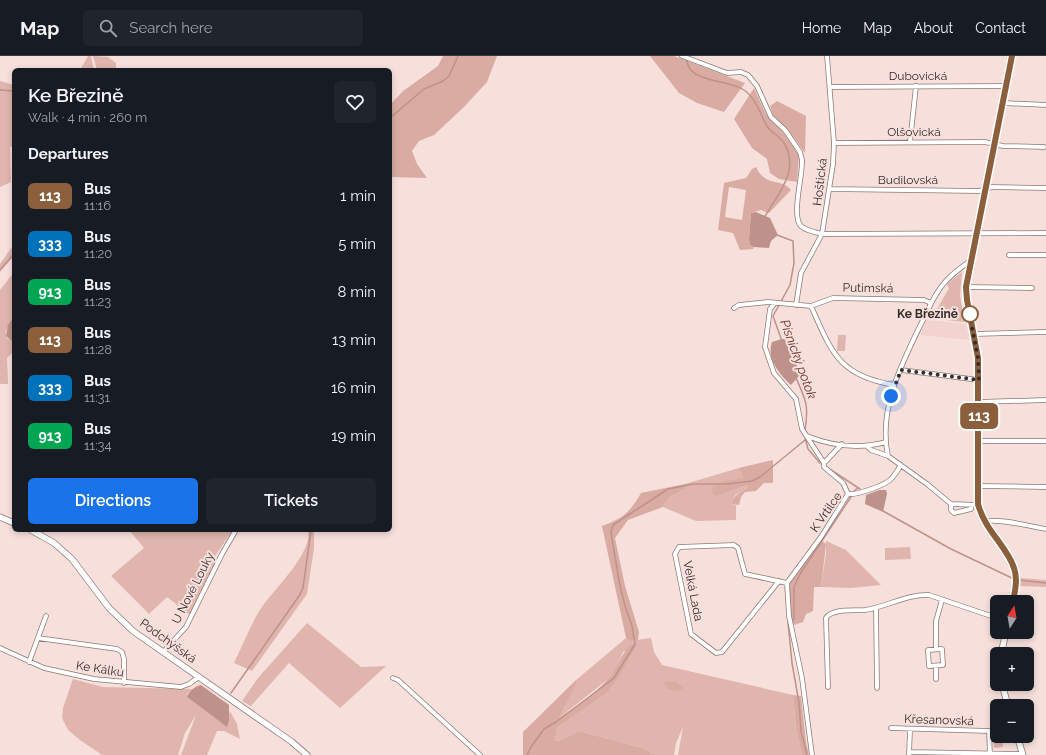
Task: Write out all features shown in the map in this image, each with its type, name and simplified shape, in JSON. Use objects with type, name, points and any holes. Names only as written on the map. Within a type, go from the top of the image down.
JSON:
[{"type":"street","points":[[682,56],[727,72],[741,72],[748,75],[757,86],[771,117],[785,130],[800,152],[802,160],[802,180],[797,205],[799,223],[803,228],[822,234],[1046,233]]},
{"type":"street","name":"Hoštická","points":[[796,305],[801,273],[822,234],[830,190],[834,143],[827,56]]},
{"type":"street","points":[[951,504],[951,510],[954,513],[958,514],[970,509],[975,504],[978,486],[978,358],[966,287],[1012,56]]},
{"type":"street","name":"Dubovická","points":[[830,86],[1006,86]]},
{"type":"street","points":[[910,142],[916,86]]},
{"type":"street","points":[[1002,103],[1046,105]]},
{"type":"street","name":"Olšovická","points":[[834,143],[984,142],[1044,147]]},
{"type":"street","name":"Budilovská","points":[[830,190],[979,191],[992,187],[1046,188]]},
{"type":"street","points":[[1009,255],[1046,255]]},
{"type":"street","points":[[888,456],[886,442],[888,410],[894,385],[931,303],[945,282],[971,260]]},
{"type":"street","points":[[966,287],[1032,288]]},
{"type":"street","name":"Putimská","points":[[734,308],[739,305],[752,303],[778,303],[811,306],[833,298],[850,297],[924,300],[931,303]]},
{"type":"street","points":[[778,303],[770,309],[765,347],[774,373],[797,402],[805,433],[824,463],[826,469],[845,485],[851,494]]},
{"type":"street","points":[[811,306],[837,359],[865,378],[894,385]]},
{"type":"street","points":[[974,334],[1046,332]]},
{"type":"street","points":[[901,370],[979,380]]},
{"type":"street","points":[[979,402],[1046,400]]},
{"type":"street","points":[[805,433],[824,442],[868,447],[886,442]]},
{"type":"street","points":[[978,441],[1046,441]]},
{"type":"street","points":[[824,463],[842,444]]},
{"type":"street","points":[[868,447],[871,450],[888,456],[951,504],[975,504]]},
{"type":"street","name":"K Vrtilce","points":[[787,583],[851,494],[887,483],[892,479],[901,465]]},
{"type":"street","points":[[978,486],[1046,487]]},
{"type":"street","points":[[975,504],[984,522],[1010,560],[1016,579],[1014,595]]},
{"type":"street","points":[[0,518],[12,522]]},
{"type":"street","points":[[984,522],[990,521],[1012,523],[1046,529]]},
{"type":"street","name":"Podchýšská","points":[[35,532],[54,543],[72,559],[109,608],[134,631],[308,755]]},
{"type":"street","name":"U Nové Louky","points":[[163,652],[186,627],[222,554],[235,532]]},
{"type":"street","name":"Velká Lada","points":[[778,581],[722,652],[716,653],[691,634],[675,554],[679,547],[734,545],[738,548],[745,574],[778,581],[787,583]]},
{"type":"street","points":[[787,583],[789,616],[802,678],[812,755]]},
{"type":"street","points":[[828,687],[826,626],[828,615],[832,613],[876,608],[919,594],[929,595],[990,616]]},
{"type":"street","points":[[936,649],[936,621],[942,600]]},
{"type":"street","points":[[876,608],[878,688]]},
{"type":"street","points":[[29,662],[46,616]]},
{"type":"street","points":[[38,638],[118,649],[122,652],[124,659],[124,683]]},
{"type":"street","name":"Ke Kálku","points":[[0,648],[44,668],[94,679],[124,683],[181,686],[189,684],[199,677]]},
{"type":"street","points":[[942,649],[943,665],[936,666],[929,666],[928,650],[942,649]]},
{"type":"street","points":[[936,666],[936,679]]},
{"type":"street","points":[[393,678],[398,680],[480,755]]},
{"type":"street","name":"Křesanovská","points":[[891,728],[910,730],[988,732],[990,754]]},
{"type":"street","points":[[910,730],[909,753],[1023,755],[1019,743]]},
{"type":"shaded area","points":[[88,56],[91,56],[94,68],[81,68]]},
{"type":"shaded area","points":[[93,56],[108,57],[116,63],[116,68],[96,68]]},
{"type":"shaded area","points":[[443,56],[497,56],[487,82],[464,107],[434,135],[419,141],[412,151],[417,164],[427,178],[392,177],[392,103],[403,91],[438,66]]},
{"type":"shaded area","points":[[650,56],[674,56],[745,83],[724,112],[697,103],[679,93]]},
{"type":"shaded area","points":[[0,81],[12,84],[12,147],[10,147],[11,182],[0,187]]},
{"type":"shaded area","points":[[754,88],[766,114],[783,132],[799,155],[797,182],[779,179],[770,173],[767,159],[752,148],[734,119]]},
{"type":"shaded area","points":[[777,101],[806,116],[805,153],[787,129],[774,117],[770,106]]},
{"type":"shaded area","points":[[756,167],[764,177],[783,184],[791,190],[769,213],[761,210],[751,213],[749,239],[750,245],[754,247],[753,249],[740,250],[733,233],[718,230],[724,183],[746,178],[752,169]],"holes":[[[729,187],[746,190],[742,220],[725,217]]]},
{"type":"shaded area","points":[[756,212],[770,218],[778,235],[771,241],[769,248],[754,247],[750,245],[751,213]]},
{"type":"shaded area","points":[[12,247],[12,258],[0,272],[0,264]]},
{"type":"shaded area","points":[[962,272],[960,296],[965,322],[927,318],[928,316],[932,318],[949,288],[947,285],[948,283]]},
{"type":"shaded area","points":[[12,275],[12,321],[6,332],[7,338],[12,341],[12,353],[7,358],[8,384],[0,384],[0,290]]},
{"type":"shaded area","points":[[12,320],[12,341],[6,336],[8,325]]},
{"type":"shaded area","points":[[926,320],[966,324],[970,340],[920,335]]},
{"type":"shaded area","points":[[838,335],[846,335],[845,351],[837,351]]},
{"type":"shaded area","points":[[782,339],[793,339],[796,342],[795,357],[799,376],[791,385],[775,366],[772,360],[772,342]]},
{"type":"shaded area","points":[[773,460],[773,483],[764,483],[756,491],[745,492],[741,497],[739,505],[732,504],[734,498],[748,488],[747,485],[718,496],[713,495],[712,488],[722,482],[743,478],[739,468]]},
{"type":"shaded area","points":[[739,468],[743,478],[718,496],[747,485],[748,488],[735,495],[732,504],[736,505],[736,520],[696,521],[663,507],[670,497],[685,489],[685,484]]},
{"type":"shaded area","points":[[685,484],[685,489],[670,497],[663,507],[628,520],[615,538],[625,586],[639,632],[638,640],[629,641],[626,638],[602,526],[625,514],[641,493]]},
{"type":"shaded area","points":[[879,490],[886,490],[887,494],[883,512],[865,504],[866,495]]},
{"type":"shaded area","points":[[131,532],[232,532],[215,556],[216,561],[190,615],[167,597],[149,614],[111,576],[144,548]]},
{"type":"shaded area","points":[[308,532],[314,532],[314,548],[307,594],[252,671],[234,663],[258,613],[298,562],[308,540]]},
{"type":"shaded area","points":[[821,540],[826,544],[821,587],[814,587],[813,611],[806,614],[803,622],[794,625],[788,604],[789,582]]},
{"type":"shaded area","points":[[826,541],[846,550],[881,585],[851,588],[821,587],[826,553]]},
{"type":"shaded area","points":[[910,547],[911,559],[885,560],[885,548]]},
{"type":"shaded area","points":[[1021,578],[1046,580],[1046,587],[1020,586]]},
{"type":"shaded area","points":[[307,623],[361,667],[386,666],[340,708],[289,663],[251,706],[242,701],[258,678]]},
{"type":"shaded area","points":[[626,638],[629,641],[651,638],[654,652],[662,665],[793,695],[796,729],[802,755],[678,755],[683,727],[676,743],[674,755],[656,755],[643,748],[579,731],[559,741],[555,740],[557,728],[607,693],[619,677],[637,646],[623,652],[615,670],[607,680],[559,718],[576,685],[576,680]]},
{"type":"shaded area","points":[[632,644],[637,646],[619,677],[607,693],[557,728],[555,740],[559,741],[579,731],[643,748],[656,755],[523,755],[523,732],[576,680],[576,685],[559,718],[591,695],[612,675],[624,652]]},
{"type":"shaded area","points":[[73,679],[103,687],[192,689],[187,694],[187,697],[226,726],[230,711],[237,724],[240,739],[224,731],[217,731],[207,755],[181,755],[196,715],[185,733],[178,755],[102,755],[68,730],[62,718],[63,708]]},
{"type":"shaded area","points":[[668,681],[676,682],[683,688],[679,691],[668,689],[664,683]]},
{"type":"shaded area","points":[[201,685],[229,705],[229,720],[227,727],[187,697],[192,690]]},
{"type":"shaded area","points":[[793,695],[801,696],[806,742],[809,755],[802,755],[796,729]]},
{"type":"shaded area","points":[[994,743],[1003,743],[1003,747],[994,748]]},
{"type":"waterway","points":[[392,116],[424,89],[443,81],[449,76],[458,56]]},
{"type":"waterway","name":"Písnický potok","points":[[686,58],[689,68],[695,73],[708,79],[739,87],[748,93],[755,102],[764,121],[784,143],[789,153],[789,173],[781,191],[764,218]]},
{"type":"waterway","points":[[0,90],[12,91]]},
{"type":"waterway","name":"Písnický potok","points":[[777,235],[793,241],[794,263],[790,285],[773,316],[782,341]]},
{"type":"waterway","points":[[0,270],[12,256]]},
{"type":"waterway","name":"Písnický potok","points":[[796,378],[806,403],[807,415],[805,430]]},
{"type":"waterway","name":"Písnický potok","points":[[804,434],[808,449],[820,463]]},
{"type":"waterway","points":[[527,755],[544,729],[556,722],[614,678],[635,644],[632,626],[619,581],[611,532],[613,525],[668,489],[693,484],[727,484],[752,481],[760,477],[805,440]]},
{"type":"waterway","name":"Písnický potok","points":[[828,468],[860,489]]},
{"type":"waterway","points":[[794,620],[794,587],[800,574],[854,491],[858,488]]},
{"type":"waterway","name":"Písnický potok","points":[[883,511],[951,549],[1014,579]]},
{"type":"waterway","points":[[231,693],[299,596],[303,588],[311,532]]},
{"type":"waterway","name":"Písnický potok","points":[[1018,580],[1046,583]]},
{"type":"waterway","points":[[788,622],[792,663],[799,703],[801,731],[807,755]]},
{"type":"bus line","name":"113","points":[[1012,56],[966,287],[978,358],[978,504],[981,517],[1014,568],[1016,577],[1014,595]]},
{"type":"place","name":"Ke Březině","points":[[970,314]]},
{"type":"route","points":[[891,396],[901,370],[979,380],[978,358],[969,312],[970,314]]}]
